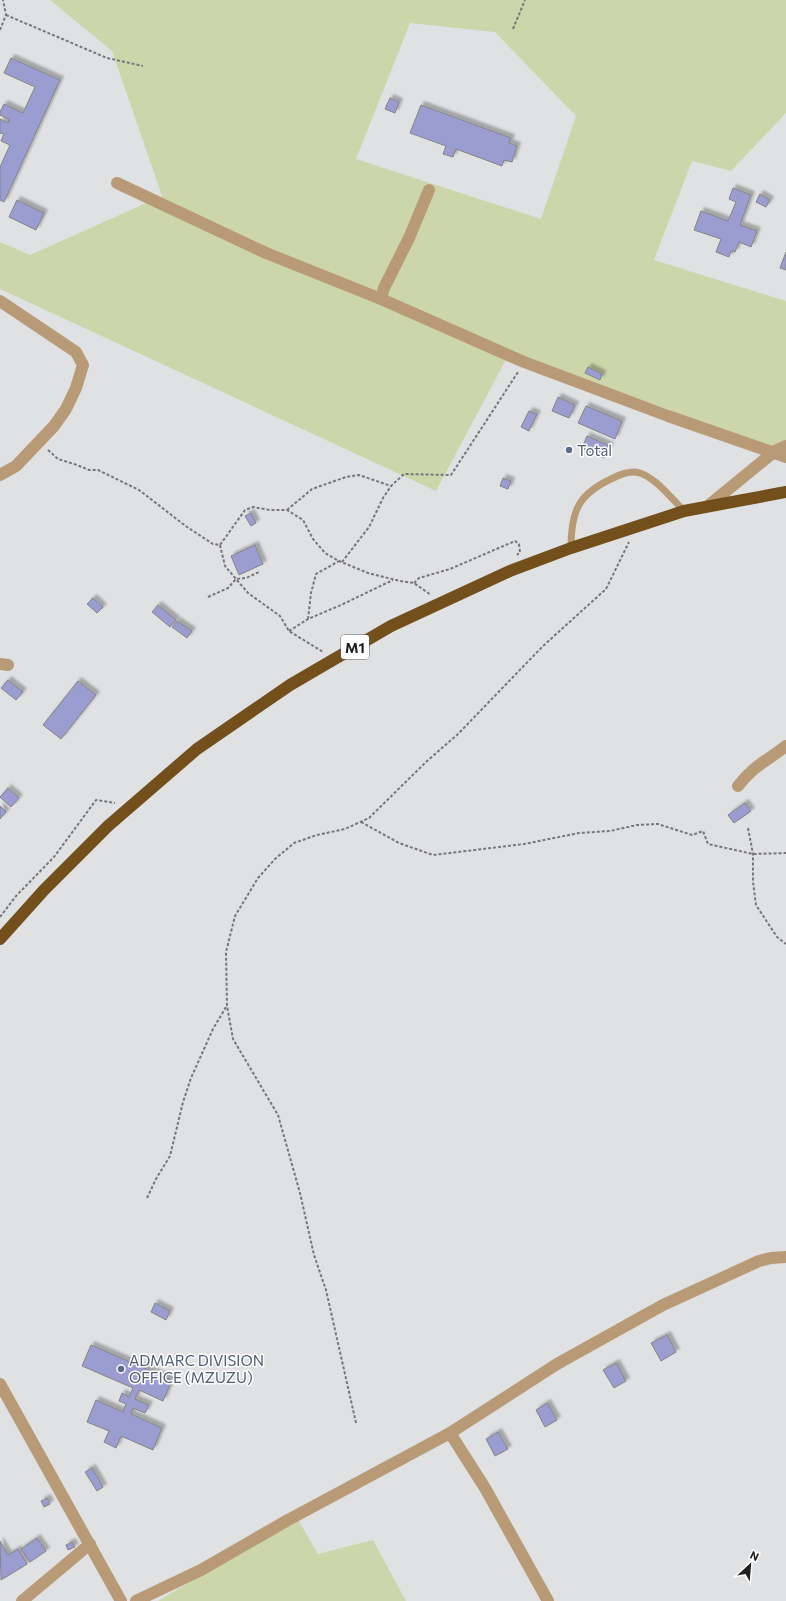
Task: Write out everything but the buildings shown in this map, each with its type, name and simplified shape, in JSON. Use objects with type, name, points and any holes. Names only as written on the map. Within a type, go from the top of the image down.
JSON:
[{"type":"highway","name":"M1","points":[[0,938],[50,884],[108,826],[197,749],[290,685],[391,626],[510,571],[571,548],[684,511],[786,492]]},
{"type":"street","points":[[116,183],[266,253],[381,299],[524,362],[668,416],[786,457]]},
{"type":"street","points":[[381,299],[384,288],[409,238],[429,190]]},
{"type":"street","points":[[0,301],[76,352],[83,365],[76,388],[66,409],[54,426],[16,466],[0,475]]},
{"type":"street","points":[[708,506],[773,452],[786,446]]},
{"type":"street","points":[[738,786],[749,772],[786,746]]},
{"type":"street","points":[[136,1601],[200,1570],[294,1517],[450,1433],[557,1364],[663,1305],[759,1261],[771,1258],[786,1257]]},
{"type":"street","points":[[0,1384],[121,1601]]},
{"type":"street","points":[[450,1433],[485,1488],[548,1601]]},
{"type":"street","points":[[22,1601],[90,1544]]},
{"type":"lane","points":[[571,548],[571,527],[574,515],[584,496],[602,483],[623,473],[638,472],[650,478],[684,511]]},
{"type":"path","points":[[0,30],[6,15],[3,0]]},
{"type":"path","points":[[513,29],[525,0]]},
{"type":"path","points":[[6,15],[107,58],[143,66]]},
{"type":"path","points":[[308,619],[311,593],[316,574],[341,562],[369,527],[383,498],[391,486],[404,474],[451,475],[524,362]]},
{"type":"path","points":[[37,443],[46,448],[58,459],[89,470],[98,470],[139,490],[187,527],[214,544],[220,545]]},
{"type":"path","points":[[287,510],[312,489],[346,477],[359,475],[391,486]]},
{"type":"path","points":[[327,655],[289,631],[280,616],[248,593],[225,566],[220,545],[245,510],[254,507],[270,510],[287,510],[303,520],[313,539],[325,553],[341,562],[368,573],[394,580],[414,583],[431,595],[445,601]]},
{"type":"path","points":[[356,1422],[326,1290],[314,1255],[300,1193],[278,1115],[233,1039],[227,1006],[226,952],[234,916],[258,878],[274,859],[294,843],[317,835],[345,829],[369,818],[427,761],[457,735],[543,646],[606,589],[636,527]]},
{"type":"path","points":[[414,583],[419,578],[450,570],[515,541],[519,544],[520,552],[515,556],[515,564],[510,571]]},
{"type":"path","points":[[208,597],[228,588],[236,579],[246,578],[259,572]]},
{"type":"path","points":[[289,631],[308,619],[394,580]]},
{"type":"path","points":[[0,917],[16,896],[54,857],[96,800],[130,806]]},
{"type":"path","points":[[361,822],[399,844],[433,855],[524,844],[579,833],[610,831],[637,825],[658,824],[692,835],[703,831],[708,844],[753,854],[786,852]]},
{"type":"path","points":[[748,828],[753,854],[753,882],[756,905],[777,937],[786,944]]},
{"type":"path","points":[[147,1198],[156,1179],[170,1156],[183,1102],[198,1062],[213,1029],[227,1006]]},
{"type":"green space","points":[[50,0],[786,0],[786,113],[731,171],[692,161],[654,260],[786,301],[786,442],[774,448],[510,352],[436,491],[0,289],[0,242],[30,255],[162,196],[112,51]],"holes":[[[410,23],[495,32],[576,116],[541,219],[356,159]]]},
{"type":"green space","points":[[297,1518],[318,1554],[373,1540],[406,1601],[158,1601]]},
{"type":"place","name":"Total","points":[[569,450]]},
{"type":"place","name":"ADMARC DIVISION OFFICE (MZUZU)","points":[[121,1369]]}]
